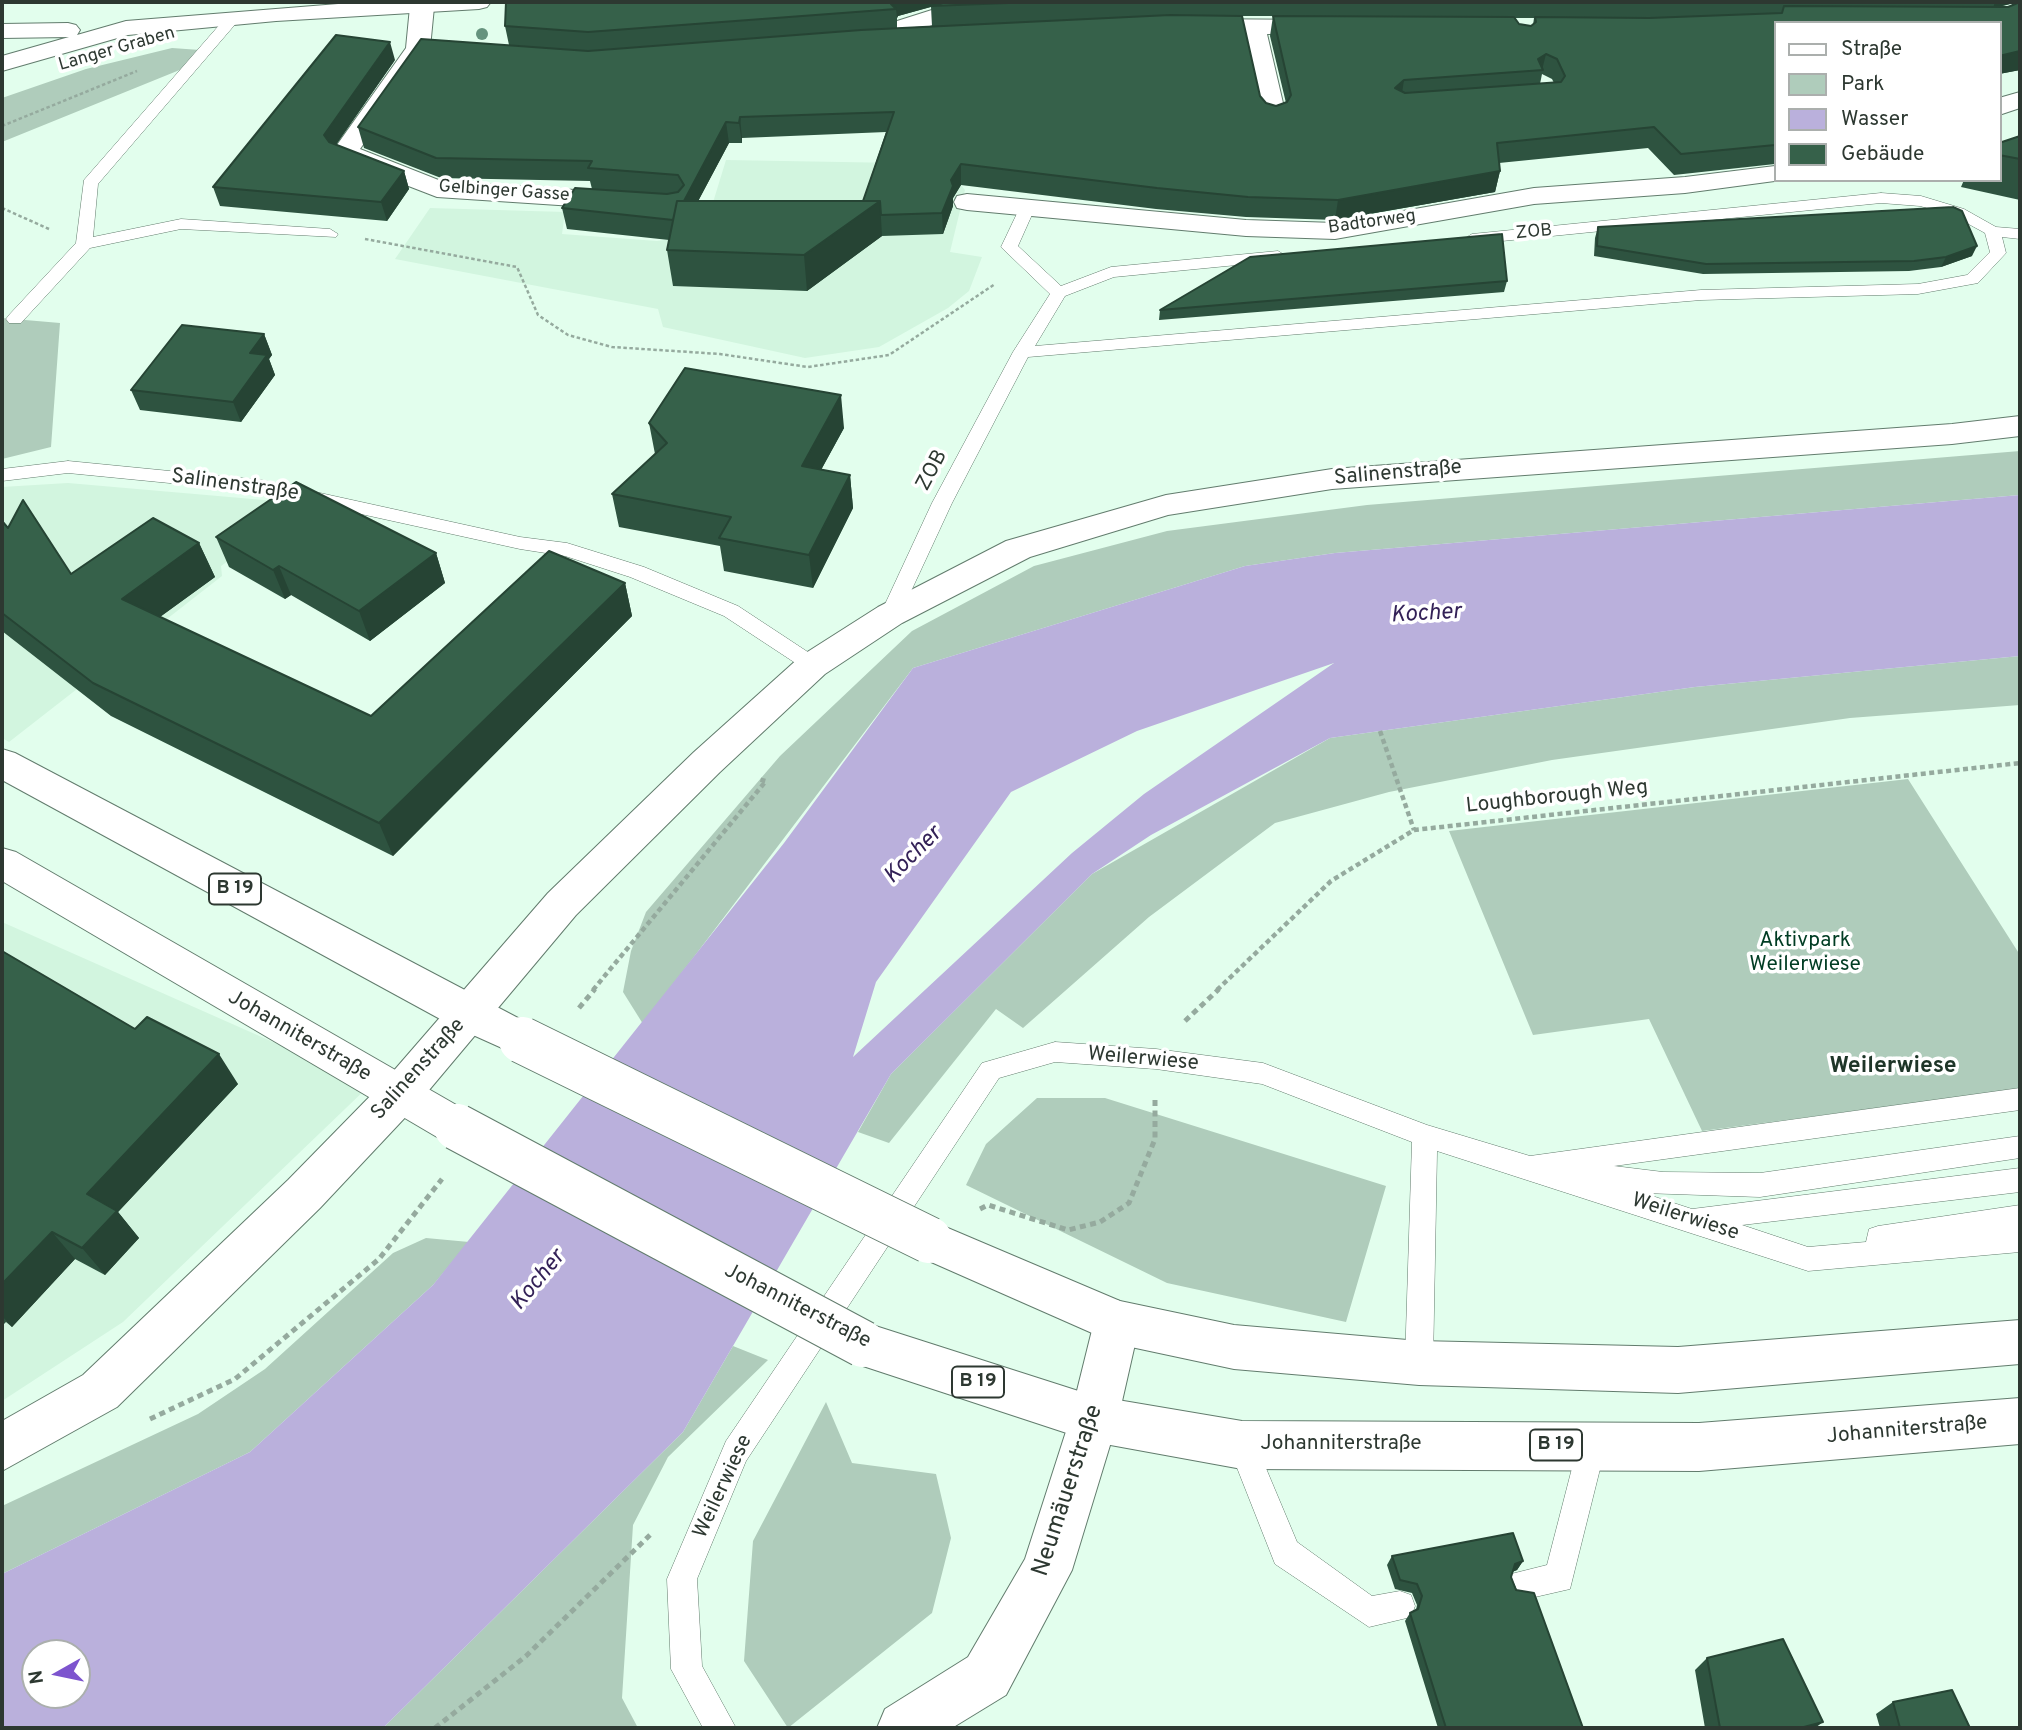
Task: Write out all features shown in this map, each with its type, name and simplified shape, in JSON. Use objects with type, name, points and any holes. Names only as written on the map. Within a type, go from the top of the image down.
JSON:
[{"type":"street","name":"Langer Graben","points":[[2,64],[126,29],[233,18],[479,2]]},
{"type":"street","points":[[862,40],[980,2]]},
{"type":"street","name":"Gelbinger Gasse","points":[[422,7],[430,49],[345,152],[437,189],[643,202]]},
{"type":"street","name":"Langer Graben","points":[[2,87],[132,43],[233,18]]},
{"type":"street","points":[[1169,25],[1350,27]]},
{"type":"street","points":[[1253,26],[1273,116]]},
{"type":"street","points":[[2,31],[126,29]]},
{"type":"street","points":[[835,42],[959,35]]},
{"type":"street","points":[[2001,106],[2020,99]]},
{"type":"street","name":"Badtorweg","points":[[967,202],[1246,228],[1335,231],[1534,196],[1685,186],[1773,174]]},
{"type":"street","name":"Salinenstraße","points":[[2,1447],[100,1391],[304,1194],[399,1095],[562,904],[707,762],[813,665],[890,615],[1018,549],[1166,505],[1332,479],[1952,434],[2020,426]]},
{"type":"street","name":"B 19","points":[[2,763],[468,1014],[929,1240],[1117,1322],[1234,1347],[1419,1363],[1678,1370],[2020,1342]]},
{"type":"street","name":"Johanniterstraße","points":[[2,863],[399,1095],[863,1344],[1094,1419],[1242,1445],[1699,1447],[2020,1421]]},
{"type":"street","name":"Neumäuerstraße","points":[[904,1728],[987,1676],[1047,1570],[1094,1419],[1117,1322]]},
{"type":"lane","points":[[84,244],[90,183],[233,18]]},
{"type":"lane","points":[[1916,182],[1921,201]]},
{"type":"lane","name":"ZOB","points":[[1452,240],[1881,198],[1921,201],[1958,212],[1992,231],[2020,234]]},
{"type":"lane","points":[[1027,208],[1009,247],[1059,293],[1111,272],[1289,255]]},
{"type":"lane","points":[[15,319],[84,244],[181,224],[330,234]]},
{"type":"lane","points":[[1022,352],[1701,295],[1918,289],[1972,279],[1998,253],[1992,231]]},
{"type":"lane","name":"ZOB","points":[[890,615],[942,503],[1022,352],[1059,293]]},
{"type":"lane","name":"Salinenstraße","points":[[2,475],[68,467],[261,486],[520,543],[567,550],[637,572],[731,611],[813,665]]},
{"type":"lane","name":"Weilerwiese","points":[[720,1728],[687,1669],[682,1579],[736,1451],[991,1070],[1055,1052],[1156,1059],[1263,1074],[1425,1136],[1808,1259],[2020,1240]]},
{"type":"lane","points":[[1528,1167],[2020,1099]]},
{"type":"lane","points":[[1419,1363],[1425,1136]]},
{"type":"lane","points":[[1528,1167],[1663,1184],[1760,1185],[2020,1147]]},
{"type":"lane","points":[[1690,1220],[2020,1180]]},
{"type":"lane","points":[[1788,1252],[2020,1217]]},
{"type":"lane","points":[[1242,1445],[1286,1553],[1369,1612],[1400,1606]]},
{"type":"lane","points":[[1522,1585],[1559,1578],[1592,1445]]},
{"type":"path","points":[[2,208],[84,244]]},
{"type":"path","points":[[330,234],[517,267],[538,315],[568,335],[601,344],[720,354],[808,367],[888,355],[983,294],[1023,259]]},
{"type":"path","points":[[1380,731],[1414,830]]},
{"type":"path","points":[[651,918],[766,781],[707,762]]},
{"type":"path","name":"Loughborough Weg","points":[[1181,1025],[1331,881],[1414,830],[2020,763]]},
{"type":"path","points":[[929,1240],[988,1205],[1068,1230],[1100,1222],[1129,1203],[1154,1139],[1156,1059]]},
{"type":"path","points":[[100,1391],[137,1426],[235,1379],[379,1259]]},
{"type":"shaded area","points":[[726,160],[899,163],[907,185],[961,185],[965,190],[950,252],[982,257],[969,291],[948,308],[879,347],[805,358],[663,327],[658,309],[395,259],[430,208],[565,212],[562,234],[657,241],[703,235]]},
{"type":"shaded area","points":[[68,483],[310,504],[221,566],[222,576],[9,742],[2,738],[2,487]]},
{"type":"shaded area","points":[[2,922],[370,1085],[123,1322],[2,1401]]},
{"type":"green space","points":[[172,48],[200,50],[187,67],[2,142],[2,98],[86,69]]},
{"type":"green space","points":[[2,318],[60,323],[51,447],[2,459]]},
{"type":"green space","points":[[2020,451],[2020,495],[1335,553],[1245,566],[913,668],[643,1024],[623,992],[631,951],[646,912],[780,756],[912,631],[1034,566],[1167,531],[1367,505]]},
{"type":"green space","points":[[2020,656],[2020,705],[1850,718],[1552,760],[1389,792],[1275,823],[1149,917],[1023,1028],[996,1009],[889,1143],[858,1132],[891,1074],[1092,874],[1330,738],[1695,687]]},
{"type":"green space","name":"Aktivpark Weilerwiese","points":[[1908,779],[2020,955],[2020,1089],[1702,1131],[1649,1019],[1533,1035],[1449,831]]},
{"type":"green space","points":[[1037,1098],[1105,1098],[1386,1186],[1346,1322],[1167,1283],[966,1185],[986,1144]]},
{"type":"green space","points":[[426,1238],[469,1242],[433,1285],[250,1452],[2,1574],[2,1506],[198,1414],[265,1369],[393,1253]]},
{"type":"green space","points":[[733,1346],[768,1360],[668,1457],[633,1525],[622,1698],[638,1728],[383,1728],[683,1432]]},
{"type":"green space","points":[[826,1402],[852,1463],[936,1474],[951,1538],[932,1613],[788,1728],[744,1661],[753,1541]]},
{"type":"water","name":"Kocher","points":[[2020,495],[2020,656],[1695,687],[1330,738],[1151,835],[1092,874],[891,1074],[683,1432],[383,1728],[2,1728],[2,1574],[250,1452],[433,1285],[784,843],[913,668],[1245,566],[1335,553]],"holes":[[[1334,663],[1144,794],[1072,853],[853,1057],[876,982],[1011,792],[1137,731]]]},
{"type":"building","points":[[506,2],[893,2],[891,4],[896,9],[588,32],[505,26]]},
{"type":"building","points":[[947,2],[1034,2],[931,6]]},
{"type":"building","points":[[2020,2],[2020,51],[2001,56],[2001,21],[1773,21],[1773,145],[1681,154],[1654,127],[1497,143],[1500,171],[1338,200],[1248,197],[961,164],[951,180],[953,186],[942,213],[881,215],[880,201],[863,201],[894,112],[740,117],[739,123],[726,122],[684,201],[677,201],[673,220],[562,208],[575,188],[667,194],[678,192],[684,185],[678,175],[588,168],[592,161],[436,158],[358,127],[421,39],[588,51],[861,30],[1170,15],[1242,16],[1260,96],[1266,103],[1276,106],[1287,102],[1291,95],[1273,16],[1514,17],[1519,24],[1531,26],[1536,22],[1535,17],[1649,18],[1782,13],[1784,6],[2008,7]],"holes":[[[1546,54],[1557,59],[1565,76],[1561,82],[1405,93],[1395,88],[1404,80],[1543,70],[1538,59]]]},
{"type":"building","points":[[336,35],[390,42],[324,135],[329,142],[404,171],[381,202],[213,187]]},
{"type":"building","points":[[2020,136],[2020,159],[2001,155],[2001,142]]},
{"type":"building","points":[[677,201],[880,201],[804,255],[667,250]]},
{"type":"building","points":[[1953,207],[1962,211],[1977,246],[1946,257],[1914,261],[1706,264],[1597,246],[1598,227]]},
{"type":"building","points":[[1502,234],[1507,281],[1160,310],[1250,257]]},
{"type":"building","points":[[182,325],[264,334],[250,353],[267,355],[233,402],[131,390]]},
{"type":"building","points":[[685,368],[841,395],[802,466],[850,475],[809,555],[719,538],[731,517],[612,494],[667,443],[649,423]]},
{"type":"building","points":[[296,482],[436,553],[359,611],[279,566],[273,570],[216,537]]},
{"type":"building","points":[[23,500],[71,574],[153,518],[199,543],[122,599],[371,716],[549,551],[625,583],[379,823],[93,683],[2,613],[2,521],[8,528]]},
{"type":"building","points":[[2,951],[135,1029],[147,1017],[219,1054],[87,1194],[117,1211],[82,1248],[52,1232],[2,1284]]},
{"type":"building","points":[[1513,1533],[1523,1561],[1515,1564],[1511,1577],[1516,1590],[1534,1593],[1583,1728],[1446,1728],[1410,1613],[1418,1609],[1422,1596],[1417,1584],[1400,1580],[1392,1556]]},
{"type":"building","points":[[1783,1639],[1823,1722],[1800,1728],[1720,1728],[1707,1658]]},
{"type":"building","points":[[1952,1690],[1970,1728],[1900,1728],[1893,1702]]},
{"type":"district","name":"Weilerwiese","points":[[1893,1067]]}]
